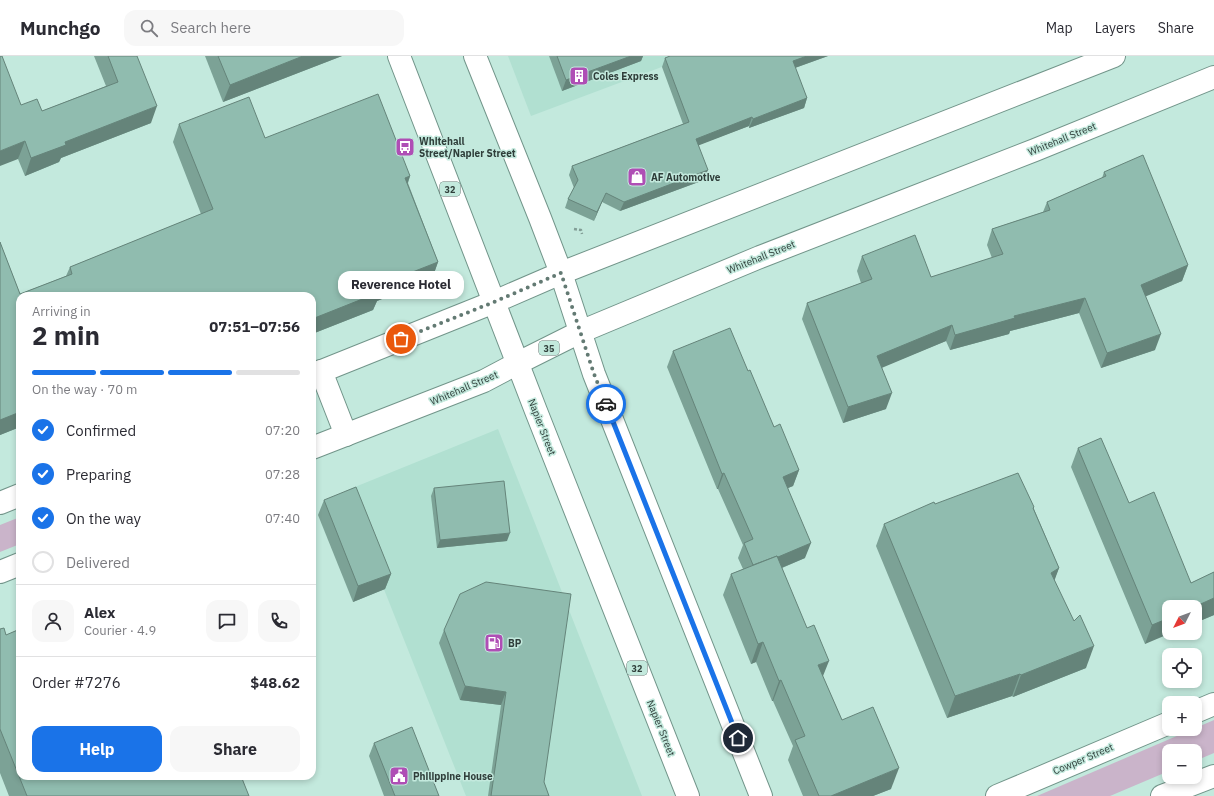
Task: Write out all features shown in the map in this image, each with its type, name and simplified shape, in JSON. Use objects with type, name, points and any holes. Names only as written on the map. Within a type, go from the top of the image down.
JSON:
[{"type":"main road","name":"Napier Street","points":[[399,56],[536,411],[688,796]]},
{"type":"main road","points":[[475,56],[538,210],[561,273],[594,374],[761,796]]},
{"type":"main road","points":[[346,435],[316,373],[494,302],[561,273],[1114,56]]},
{"type":"main road","name":"Whitehall Street","points":[[316,446],[477,383],[580,332],[760,257],[1035,150],[1214,77]]},
{"type":"main road","points":[[0,503],[16,497]]},
{"type":"main road","points":[[0,572],[16,566]]},
{"type":"main road","points":[[1202,709],[1214,704]]},
{"type":"main road","name":"Cowper Street","points":[[997,796],[1162,726]]},
{"type":"main road","points":[[1162,796],[1214,776]]},
{"type":"shaded area","name":"Coles Express","points":[[508,56],[691,56],[531,116]]},
{"type":"shaded area","name":"BP","points":[[498,429],[642,796],[466,796],[345,491]]},
{"type":"shaded area","points":[[16,519],[16,546],[0,552],[0,525]]},
{"type":"shaded area","points":[[1214,720],[1214,753],[1202,758],[1202,744],[1162,744],[1162,774],[1110,796],[1037,796],[1177,736],[1202,736],[1202,725]]},
{"type":"building","points":[[0,56],[2,56],[21,105],[37,99],[42,111],[118,82],[108,56],[137,56],[157,106],[65,142],[66,145],[31,158],[25,141],[0,151]]},
{"type":"building","points":[[218,56],[303,56],[230,85]]},
{"type":"building","points":[[557,56],[631,56],[566,80]]},
{"type":"building","points":[[670,56],[807,56],[793,61],[807,98],[753,119],[752,117],[696,139],[708,170],[624,202],[606,193],[597,212],[568,199],[578,180],[572,166],[689,122],[665,58]]},
{"type":"building","points":[[378,94],[410,176],[405,178],[438,262],[377,286],[380,292],[316,317],[316,292],[25,292],[72,274],[70,267],[213,209],[179,124],[249,97],[265,138]]},
{"type":"building","points":[[1143,155],[1188,265],[1141,285],[1161,334],[1107,353],[1085,298],[1014,316],[1015,318],[955,335],[952,325],[877,356],[892,393],[848,407],[807,303],[872,279],[862,256],[915,235],[931,277],[1003,254],[992,229],[1050,210],[1047,202],[1106,176],[1104,172]]},
{"type":"building","points":[[0,242],[19,292],[16,292],[16,414],[0,420]]},
{"type":"building","points":[[730,328],[748,371],[750,370],[774,427],[780,424],[799,470],[783,477],[811,543],[778,557],[777,556],[753,565],[744,543],[753,539],[724,473],[722,474],[673,351]]},
{"type":"building","points":[[1101,438],[1129,503],[1154,492],[1191,583],[1214,572],[1214,598],[1202,603],[1202,600],[1162,600],[1162,621],[1152,625],[1078,448]]},
{"type":"building","points":[[1018,473],[1034,507],[1033,508],[1059,568],[1051,573],[1074,621],[1080,615],[1094,646],[1021,675],[1020,674],[955,696],[884,524],[934,502],[935,504]]},
{"type":"building","points":[[504,481],[510,533],[440,540],[434,488]]},
{"type":"building","points":[[356,487],[391,574],[358,586],[324,500]]},
{"type":"building","points":[[777,556],[807,628],[814,625],[829,661],[818,665],[842,720],[873,707],[899,768],[831,796],[819,796],[795,740],[805,736],[781,680],[779,681],[763,642],[758,644],[731,574]]},
{"type":"building","points":[[486,582],[571,594],[544,782],[549,796],[491,796],[506,692],[465,686],[444,630],[460,594]]},
{"type":"building","points":[[4,628],[6,635],[16,631],[16,769],[0,729],[0,629]]},
{"type":"building","name":"Philippine House","points":[[412,727],[439,796],[395,796],[374,743]]},
{"type":"building","points":[[21,780],[243,780],[249,796],[27,796]]},
{"type":"way so far","points":[[401,339],[494,302],[561,273],[594,374],[606,404]]},
{"type":"place","name":"Coles Express","points":[[579,76]]},
{"type":"place","name":"Whitehall Street/Napier Street","points":[[405,147]]},
{"type":"place","name":"AF Automotive","points":[[637,177]]},
{"type":"place","name":"Reverence Hotel","points":[[401,339]]},
{"type":"place","name":"BP","points":[[494,643]]},
{"type":"place","name":"Philippine House","points":[[399,776]]},
{"type":"route","points":[[606,404],[738,738]]}]
